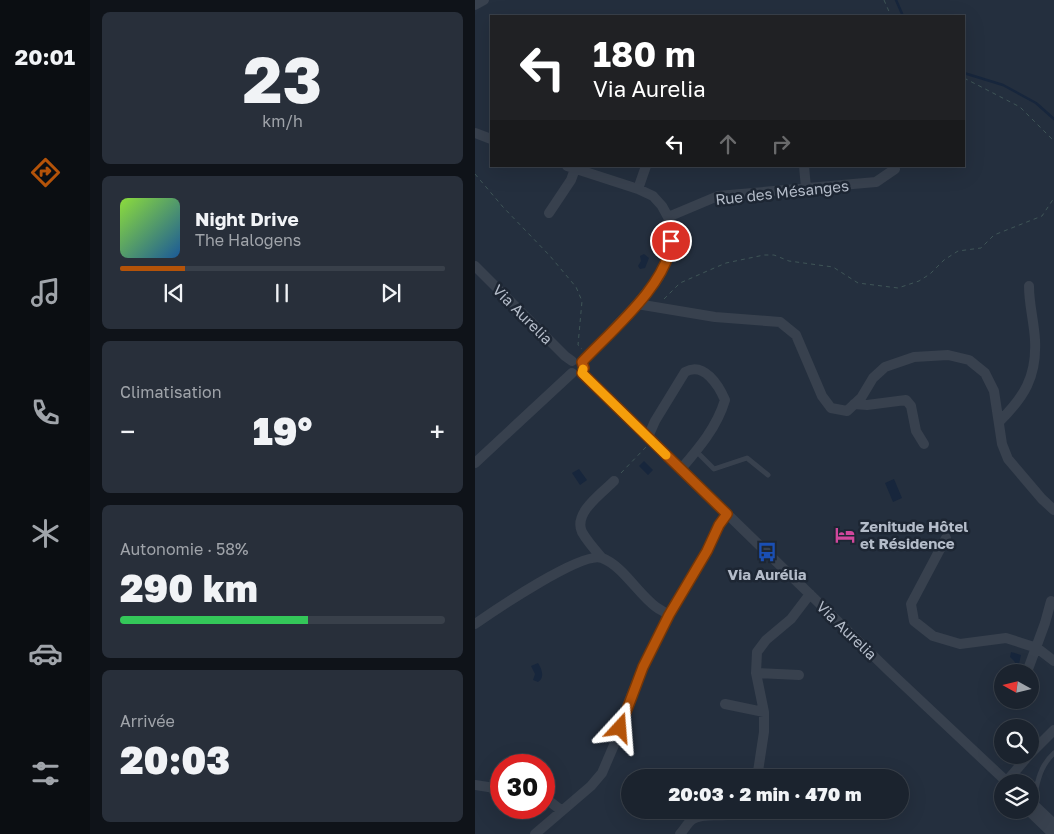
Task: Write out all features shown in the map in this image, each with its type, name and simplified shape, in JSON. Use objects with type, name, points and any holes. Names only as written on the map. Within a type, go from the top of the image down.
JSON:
[{"type":"street","points":[[475,5],[484,0]]},
{"type":"street","points":[[475,133],[490,139]]},
{"type":"street","points":[[638,189],[646,167]]},
{"type":"street","points":[[804,167],[806,188]]},
{"type":"street","points":[[475,463],[577,367],[637,304],[659,278],[671,252],[672,230],[668,217],[662,206],[653,196],[638,189],[571,168],[571,180],[549,213]]},
{"type":"street","name":"Rue des Mésanges","points":[[668,217],[718,196],[876,182],[895,169]]},
{"type":"street","name":"Via Aurelia","points":[[475,266],[727,514],[997,774]]},
{"type":"street","points":[[999,422],[1015,407],[1027,390],[1033,370],[1035,340],[1029,304],[1029,286]]},
{"type":"street","points":[[637,304],[715,317],[780,322],[795,335],[822,396],[831,408],[847,411],[861,398],[873,378],[885,367],[914,358],[948,355],[969,360],[985,373],[994,391],[1002,444],[1007,459],[1054,510]]},
{"type":"street","points":[[648,437],[655,421],[682,376],[691,369],[703,372],[718,384],[725,400],[721,416],[681,469]]},
{"type":"street","points":[[854,404],[867,405],[906,400],[911,406],[917,431],[924,444]]},
{"type":"street","points":[[614,481],[583,512],[580,520],[582,531],[601,558],[616,567],[656,608],[669,615]]},
{"type":"street","points":[[535,834],[591,786],[602,773],[643,667],[669,615],[727,514]]},
{"type":"street","points":[[946,538],[911,604],[914,621],[933,636],[960,644],[1006,638],[1037,648],[1054,661]]},
{"type":"street","points":[[475,624],[507,602],[564,569],[590,558],[601,558]]},
{"type":"street","points":[[758,769],[764,732],[764,712],[756,673],[757,652],[766,640],[791,620],[811,594]]},
{"type":"street","points":[[1030,664],[1051,601]]},
{"type":"street","points":[[756,673],[799,675]]},
{"type":"street","points":[[725,704],[764,712]]},
{"type":"street","points":[[1039,745],[1054,731]]},
{"type":"street","points":[[1013,774],[1021,764]]},
{"type":"street","points":[[475,785],[490,787]]},
{"type":"street","points":[[555,806],[561,811]]},
{"type":"street","points":[[1039,810],[1054,824]]},
{"type":"street","points":[[680,834],[693,819]]},
{"type":"street","points":[[1037,819],[1053,834]]},
{"type":"lane","points":[[696,451],[714,469],[747,458],[768,475]]},
{"type":"lane","points":[[1039,776],[1040,771],[1054,753]]},
{"type":"path","points":[[884,0],[891,15]]},
{"type":"path","points":[[965,79],[1020,107],[1054,141]]},
{"type":"path","points":[[475,174],[576,287],[582,301],[578,345],[583,350],[593,351]]},
{"type":"path","points":[[650,306],[667,298],[680,283],[726,263],[764,255],[774,255],[789,261],[833,267],[859,283],[898,288],[919,281],[958,251],[981,248],[993,235],[1042,216],[1054,198]]},
{"type":"path","points":[[614,481],[645,449]]},
{"type":"water","points":[[644,254],[649,258],[645,268],[640,269],[638,266],[641,261],[640,256]]},
{"type":"water","points":[[644,461],[653,470],[648,475],[639,466]]},
{"type":"water","points":[[579,469],[587,480],[580,485],[572,473]]},
{"type":"water","points":[[894,479],[902,498],[893,502],[885,483]]},
{"type":"water","points":[[1011,652],[1021,655],[1019,664],[1016,664],[1010,657]]},
{"type":"water","points":[[538,663],[542,671],[542,678],[538,682],[533,680],[535,674],[531,666]]},
{"type":"waterway","points":[[896,0],[903,15]]},
{"type":"waterway","points":[[965,73],[1003,85],[1036,103],[1054,119]]},
{"type":"slow traffic","points":[[583,369],[582,373],[666,455]]},
{"type":"place","name":"Zenitude Hôtel et Résidence","points":[[845,535]]},
{"type":"place","name":"Via Aurélia","points":[[767,552]]},
{"type":"route","points":[[620,728],[643,667],[669,615],[727,514],[582,373],[584,368],[582,362],[659,278],[671,252],[671,241]]}]
